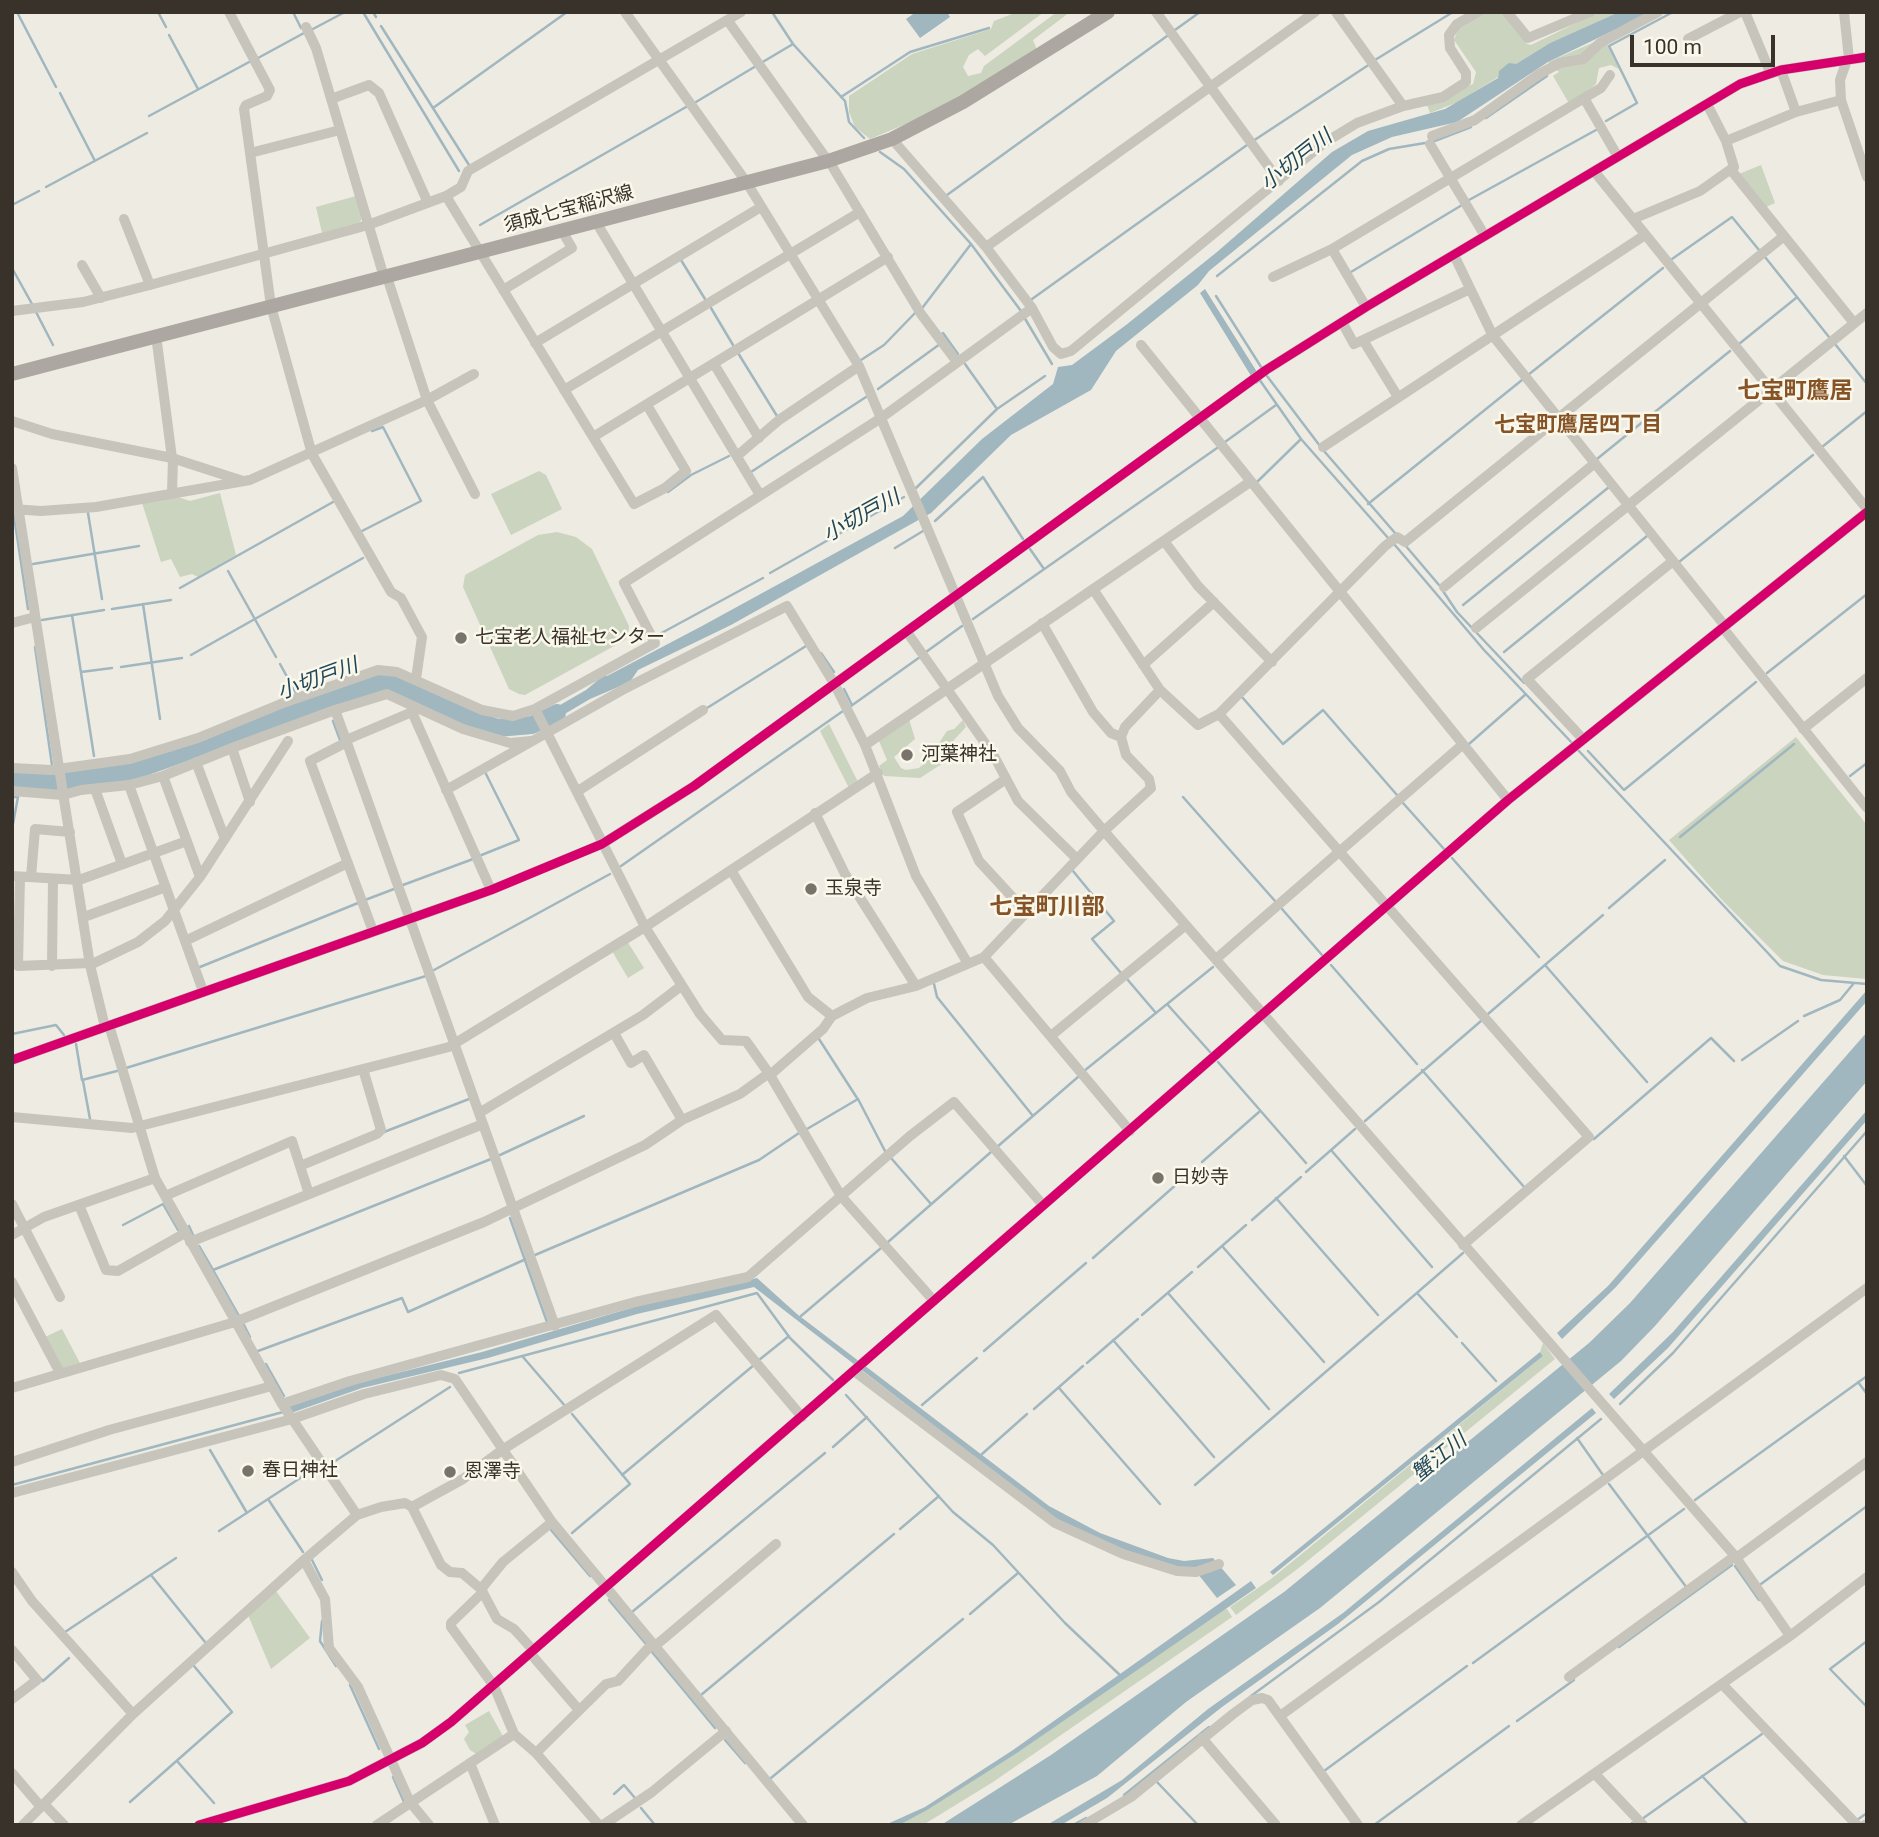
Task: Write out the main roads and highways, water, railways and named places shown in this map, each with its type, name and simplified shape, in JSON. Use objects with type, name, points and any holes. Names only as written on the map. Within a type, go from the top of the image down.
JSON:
[{"type":"main road","name":"須成七宝稲沢線","points":[[12,374],[828,161],[892,139],[963,102],[1108,12]]},
{"type":"water","points":[[916,12],[947,12],[950,17],[920,38],[906,19]]},
{"type":"water","points":[[1619,12],[1652,12],[1548,62],[1457,122],[1392,137],[1352,155],[1209,271],[1198,285],[1116,351],[1091,390],[1011,435],[931,513],[731,625],[638,670],[630,682],[590,699],[546,725],[541,716],[586,690],[604,675],[607,676],[702,626],[903,516],[982,439],[1053,384],[1058,367],[1072,365],[1126,325],[1217,252],[1332,152],[1368,131],[1445,109],[1498,78],[1499,71],[1509,63],[1516,64],[1550,43]]},
{"type":"water","points":[[1205,289],[1262,380],[1256,384],[1200,293]]},
{"type":"water","points":[[1867,990],[1867,1001],[1616,1287],[1562,1339],[1557,1333],[1608,1286]]},
{"type":"water","points":[[1867,1032],[1867,1081],[1655,1326],[1621,1361],[1320,1608],[1186,1702],[1097,1776],[1008,1825],[941,1825],[1051,1755],[1284,1592],[1589,1343],[1630,1303]]},
{"type":"water","points":[[1867,1110],[1867,1120],[1668,1348],[1614,1399],[1609,1394],[1673,1332]]},
{"type":"water","points":[[757,1278],[797,1314],[1049,1506],[1100,1533],[1168,1558],[1184,1561],[1213,1558],[1236,1585],[1217,1598],[1194,1569],[1174,1567],[1127,1551],[1056,1520],[754,1287],[637,1314],[488,1358],[362,1388],[291,1413],[288,1407],[361,1382],[482,1352],[638,1306]]},
{"type":"water","points":[[1540,1352],[1543,1356],[1273,1575],[1270,1572]]},
{"type":"water","points":[[1592,1408],[1596,1413],[1338,1624],[1222,1707],[1107,1798],[1061,1825],[1047,1825],[1122,1780],[1208,1709],[1343,1613]]},
{"type":"water","points":[[1251,1581],[1256,1588],[1017,1753],[927,1810],[899,1825],[885,1825],[925,1807],[1013,1750]]},
{"type":"waterway","points":[[17,12],[56,87]]},
{"type":"waterway","points":[[158,12],[166,27]]},
{"type":"waterway","points":[[293,12],[301,28]]},
{"type":"waterway","points":[[311,30],[345,12]]},
{"type":"waterway","points":[[363,12],[459,171]]},
{"type":"waterway","points":[[373,12],[376,17]]},
{"type":"waterway","points":[[433,108],[567,12]]},
{"type":"waterway","points":[[772,12],[793,44],[845,101],[849,122],[864,138]]},
{"type":"waterway","points":[[1175,30],[1200,12]]},
{"type":"waterway","points":[[1375,60],[1453,12]]},
{"type":"waterway","points":[[1606,121],[1637,103],[1609,46],[1673,12]]},
{"type":"waterway","points":[[381,26],[469,165]]},
{"type":"waterway","points":[[841,97],[910,52],[989,28]]},
{"type":"waterway","points":[[258,58],[304,33]]},
{"type":"waterway","points":[[169,35],[198,89]]},
{"type":"waterway","points":[[947,195],[1167,36]]},
{"type":"waterway","points":[[761,63],[793,44]]},
{"type":"waterway","points":[[149,116],[251,61]]},
{"type":"waterway","points":[[1253,141],[1370,64]]},
{"type":"waterway","points":[[696,102],[756,66]]},
{"type":"waterway","points":[[1486,118],[1547,76]]},
{"type":"waterway","points":[[60,93],[95,161]]},
{"type":"waterway","points":[[480,225],[686,107]]},
{"type":"waterway","points":[[1432,142],[1471,127]]},
{"type":"waterway","points":[[1469,200],[1596,130]]},
{"type":"waterway","points":[[46,187],[147,133]]},
{"type":"waterway","points":[[1217,276],[1362,161],[1389,149],[1425,143]]},
{"type":"waterway","points":[[1032,299],[1247,145]]},
{"type":"waterway","points":[[880,152],[904,169],[971,244],[1021,311]]},
{"type":"waterway","points":[[12,205],[39,191]]},
{"type":"waterway","points":[[1351,272],[1462,205]]},
{"type":"waterway","points":[[1672,259],[1732,217],[1759,250]]},
{"type":"waterway","points":[[923,307],[971,244]]},
{"type":"waterway","points":[[1765,257],[1829,337]]},
{"type":"waterway","points":[[681,260],[705,299]]},
{"type":"waterway","points":[[12,268],[32,304]]},
{"type":"waterway","points":[[1528,375],[1663,268]]},
{"type":"waterway","points":[[1216,296],[1263,370]]},
{"type":"waterway","points":[[1739,344],[1796,298]]},
{"type":"waterway","points":[[711,308],[733,345]]},
{"type":"waterway","points":[[36,312],[53,345]]},
{"type":"waterway","points":[[861,360],[884,345],[916,312]]},
{"type":"waterway","points":[[1024,317],[1052,364]]},
{"type":"waterway","points":[[943,333],[958,354]]},
{"type":"waterway","points":[[878,389],[940,344]]},
{"type":"waterway","points":[[1835,344],[1867,384]]},
{"type":"waterway","points":[[1597,459],[1730,351]]},
{"type":"waterway","points":[[738,353],[777,416]]},
{"type":"waterway","points":[[965,364],[997,409]]},
{"type":"waterway","points":[[916,488],[997,409],[1045,376]]},
{"type":"waterway","points":[[1267,376],[1320,446]]},
{"type":"waterway","points":[[1259,379],[1301,439],[1389,539]]},
{"type":"waterway","points":[[1368,504],[1522,380]]},
{"type":"waterway","points":[[751,472],[866,397]]},
{"type":"waterway","points":[[1225,442],[1276,405]]},
{"type":"waterway","points":[[1822,447],[1867,411]]},
{"type":"waterway","points":[[360,532],[421,501],[383,427],[372,431]]},
{"type":"waterway","points":[[1257,482],[1301,439]]},
{"type":"waterway","points":[[973,619],[1217,448]]},
{"type":"waterway","points":[[1324,451],[1395,533]]},
{"type":"waterway","points":[[1679,562],[1813,455]]},
{"type":"waterway","points":[[668,492],[691,475],[729,456]]},
{"type":"waterway","points":[[935,521],[983,477],[1023,539]]},
{"type":"waterway","points":[[1463,605],[1609,487]]},
{"type":"waterway","points":[[770,573],[904,497]]},
{"type":"waterway","points":[[180,588],[333,502]]},
{"type":"waterway","points":[[88,513],[102,599]]},
{"type":"waterway","points":[[14,516],[28,609]]},
{"type":"waterway","points":[[895,548],[923,531]]},
{"type":"waterway","points":[[1504,652],[1647,536]]},
{"type":"waterway","points":[[1394,544],[1484,650],[1574,745]]},
{"type":"waterway","points":[[1405,545],[1439,585]]},
{"type":"waterway","points":[[33,564],[139,546]]},
{"type":"waterway","points":[[1030,549],[1044,569]]},
{"type":"waterway","points":[[191,655],[363,558]]},
{"type":"waterway","points":[[228,571],[276,657]]},
{"type":"waterway","points":[[656,636],[763,578]]},
{"type":"waterway","points":[[1443,591],[1457,612],[1524,683]]},
{"type":"waterway","points":[[1767,673],[1867,594]]},
{"type":"waterway","points":[[112,609],[171,600]]},
{"type":"waterway","points":[[143,604],[160,719]]},
{"type":"waterway","points":[[42,620],[104,610]]},
{"type":"waterway","points":[[72,615],[94,756]]},
{"type":"waterway","points":[[926,652],[962,626]]},
{"type":"waterway","points":[[707,708],[806,646]]},
{"type":"waterway","points":[[35,647],[52,765]]},
{"type":"waterway","points":[[821,653],[834,672]]},
{"type":"waterway","points":[[851,706],[920,657]]},
{"type":"waterway","points":[[121,667],[182,658]]},
{"type":"waterway","points":[[280,664],[296,693]]},
{"type":"waterway","points":[[81,672],[112,668]]},
{"type":"waterway","name":"小切戸川","points":[[12,781],[66,781],[133,771],[381,682],[400,685],[444,707],[497,728],[532,725],[557,713]]},
{"type":"waterway","points":[[1588,751],[1624,790],[1756,682]]},
{"type":"waterway","points":[[844,689],[852,705]]},
{"type":"waterway","points":[[1469,744],[1526,694]]},
{"type":"waterway","points":[[1242,697],[1283,744],[1323,710],[1397,795]]},
{"type":"waterway","points":[[621,866],[843,711]]},
{"type":"waterway","points":[[333,721],[340,740]]},
{"type":"waterway","points":[[1680,837],[1794,744]]},
{"type":"waterway","points":[[1578,750],[1780,966],[1821,980],[1867,984]]},
{"type":"waterway","points":[[1850,776],[1867,763]]},
{"type":"waterway","points":[[479,856],[519,840],[485,772]]},
{"type":"waterway","name":"小切戸川","points":[[17,781],[17,786]]},
{"type":"waterway","points":[[12,797],[18,797],[12,829]]},
{"type":"waterway","points":[[1183,797],[1275,901]]},
{"type":"waterway","points":[[1403,803],[1444,849]]},
{"type":"waterway","points":[[1452,858],[1539,957]]},
{"type":"waterway","points":[[403,885],[473,859]]},
{"type":"waterway","points":[[1609,908],[1665,860]]},
{"type":"waterway","points":[[1073,871],[1114,921],[1092,939],[1121,973]]},
{"type":"waterway","points":[[434,970],[610,874]]},
{"type":"waterway","points":[[365,900],[394,889]]},
{"type":"waterway","points":[[200,967],[358,903]]},
{"type":"waterway","points":[[1282,909],[1322,955]]},
{"type":"waterway","points":[[1488,1014],[1603,915]]},
{"type":"waterway","points":[[1331,965],[1417,1064]]},
{"type":"waterway","points":[[1545,965],[1647,1082]]},
{"type":"waterway","points":[[1084,1071],[1213,967]]},
{"type":"waterway","points":[[126,1068],[426,976]]},
{"type":"waterway","points":[[1127,979],[1156,1013]]},
{"type":"waterway","points":[[1804,1016],[1840,1000],[1854,983]]},
{"type":"waterway","points":[[934,984],[937,997],[1033,1116]]},
{"type":"waterway","points":[[1167,1004],[1210,1052]]},
{"type":"waterway","points":[[1365,1121],[1481,1021]]},
{"type":"waterway","points":[[1742,1060],[1798,1021]]},
{"type":"waterway","points":[[12,1034],[56,1025],[64,1035]]},
{"type":"waterway","points":[[1594,1139],[1711,1038],[1734,1061]]},
{"type":"waterway","points":[[819,1039],[857,1098]]},
{"type":"waterway","points":[[76,1044],[82,1080],[117,1071]]},
{"type":"waterway","points":[[1218,1062],[1306,1163]]},
{"type":"waterway","points":[[1422,1070],[1525,1188]]},
{"type":"waterway","points":[[997,1147],[1078,1077]]},
{"type":"waterway","points":[[83,1081],[90,1119]]},
{"type":"waterway","points":[[384,1132],[469,1099]]},
{"type":"waterway","points":[[807,1129],[858,1099],[885,1151]]},
{"type":"waterway","points":[[1202,1162],[1259,1112]]},
{"type":"waterway","points":[[500,1155],[584,1116]]},
{"type":"waterway","points":[[1306,1172],[1355,1129]]},
{"type":"waterway","points":[[1620,1404],[1673,1353],[1867,1131]]},
{"type":"waterway","points":[[535,1255],[759,1160],[799,1133]]},
{"type":"waterway","points":[[1331,1150],[1432,1267]]},
{"type":"waterway","points":[[888,1242],[991,1152]]},
{"type":"waterway","points":[[1844,1156],[1867,1186]]},
{"type":"waterway","points":[[891,1158],[931,1204]]},
{"type":"waterway","points":[[199,1246],[213,1270],[491,1159]]},
{"type":"waterway","points":[[1093,1258],[1195,1168]]},
{"type":"waterway","points":[[1252,1220],[1301,1177]]},
{"type":"waterway","points":[[1276,1198],[1378,1315]]},
{"type":"waterway","points":[[123,1225],[163,1204],[178,1230]]},
{"type":"waterway","points":[[510,1218],[547,1322]]},
{"type":"waterway","points":[[1198,1267],[1246,1225]]},
{"type":"waterway","points":[[189,1226],[193,1235]]},
{"type":"waterway","points":[[1222,1246],[1324,1362]]},
{"type":"waterway","points":[[801,1316],[881,1248]]},
{"type":"waterway","points":[[1195,1485],[1463,1253]]},
{"type":"waterway","points":[[258,1351],[402,1298],[408,1312],[526,1259]]},
{"type":"waterway","points":[[984,1351],[1086,1263]]},
{"type":"waterway","points":[[213,1270],[239,1316]]},
{"type":"waterway","points":[[1142,1315],[1192,1272]]},
{"type":"waterway","points":[[459,1373],[757,1293],[790,1338],[833,1380]]},
{"type":"waterway","points":[[1168,1293],[1269,1409]]},
{"type":"waterway","points":[[1417,1293],[1457,1337]]},
{"type":"waterway","points":[[1087,1363],[1138,1319]]},
{"type":"waterway","points":[[244,1325],[250,1337]]},
{"type":"waterway","points":[[759,1360],[789,1336]]},
{"type":"waterway","points":[[1113,1340],[1214,1457]]},
{"type":"waterway","points":[[1462,1343],[1496,1381]]},
{"type":"waterway","points":[[523,1357],[566,1407]]},
{"type":"waterway","points":[[922,1405],[977,1358]]},
{"type":"waterway","points":[[266,1364],[284,1396]]},
{"type":"waterway","points":[[622,1475],[754,1365]]},
{"type":"waterway","points":[[1034,1409],[1083,1366]]},
{"type":"waterway","points":[[1695,1500],[1867,1376]]},
{"type":"waterway","points":[[1858,1382],[1867,1394]]},
{"type":"waterway","points":[[329,1465],[450,1387]]},
{"type":"waterway","points":[[1059,1388],[1160,1504]]},
{"type":"waterway","points":[[846,1395],[953,1512],[993,1545],[1065,1623],[1122,1677]]},
{"type":"waterway","points":[[12,1485],[283,1412]]},
{"type":"waterway","points":[[572,1414],[630,1484],[572,1533]]},
{"type":"waterway","points":[[982,1454],[1027,1414]]},
{"type":"waterway","points":[[833,1447],[867,1417]]},
{"type":"waterway","points":[[1251,1696],[1379,1602],[1601,1419]]},
{"type":"waterway","points":[[1577,1438],[1603,1475]]},
{"type":"waterway","points":[[210,1450],[247,1513]]},
{"type":"waterway","points":[[632,1612],[825,1453]]},
{"type":"waterway","points":[[219,1531],[311,1471],[319,1470]]},
{"type":"waterway","points":[[1609,1484],[1687,1588]]},
{"type":"waterway","points":[[900,1529],[939,1496]]},
{"type":"waterway","points":[[268,1499],[303,1552]]},
{"type":"waterway","points":[[1761,1584],[1867,1506]]},
{"type":"waterway","points":[[1473,1663],[1684,1509]]},
{"type":"waterway","points":[[551,1530],[590,1576]]},
{"type":"waterway","points":[[701,1695],[894,1534]]},
{"type":"waterway","points":[[65,1632],[176,1558]]},
{"type":"waterway","points":[[312,1560],[322,1580]]},
{"type":"waterway","points":[[1619,1647],[1732,1565]]},
{"type":"waterway","points":[[1735,1566],[1759,1600]]},
{"type":"waterway","points":[[970,1614],[1018,1573]]},
{"type":"waterway","points":[[151,1575],[205,1642]]},
{"type":"waterway","points":[[609,1600],[646,1644]]},
{"type":"waterway","points":[[771,1778],[963,1619]]},
{"type":"waterway","points":[[322,1621],[320,1641],[336,1666]]},
{"type":"waterway","points":[[1867,1641],[1830,1669],[1867,1707]]},
{"type":"waterway","points":[[652,1652],[715,1728]]},
{"type":"waterway","points":[[41,1679],[43,1681],[69,1658]]},
{"type":"waterway","points":[[130,1802],[232,1712],[194,1666]]},
{"type":"waterway","points":[[1324,1771],[1467,1666]]},
{"type":"waterway","points":[[1517,1721],[1574,1680]]},
{"type":"waterway","points":[[350,1685],[379,1749]]},
{"type":"waterway","points":[[1374,1825],[1509,1726]]},
{"type":"waterway","points":[[1124,1795],[1209,1727]]},
{"type":"waterway","points":[[1642,1819],[1762,1734]]},
{"type":"waterway","points":[[725,1740],[745,1763]]},
{"type":"waterway","points":[[177,1761],[214,1803]]},
{"type":"waterway","points":[[1702,1776],[1748,1825]]},
{"type":"waterway","points":[[393,1777],[404,1802]]},
{"type":"waterway","points":[[1157,1782],[1198,1825]]},
{"type":"waterway","points":[[614,1794],[624,1785],[635,1798]]},
{"type":"waterway","points":[[641,1808],[655,1825]]},
{"type":"waterway","points":[[1857,1820],[1867,1813]]},
{"type":"waterway","points":[[1073,1825],[1086,1818]]},
{"type":"place","name":"七宝老人福祉センター","points":[[461,638]]},
{"type":"place","name":"河葉神社","points":[[907,755]]},
{"type":"place","name":"玉泉寺","points":[[811,889]]},
{"type":"place","name":"日妙寺","points":[[1158,1178]]},
{"type":"place","name":"春日神社","points":[[248,1471]]},
{"type":"place","name":"恩澤寺","points":[[450,1472]]},
{"type":"district","name":"七宝町鷹居","points":[[1795,392]]},
{"type":"district","name":"七宝町鷹居四丁目","points":[[1578,426]]},
{"type":"district","name":"七宝町川部","points":[[1047,908]]},
{"type":"water label","name":"蟹江川","points":[[1440,1458]]}]
